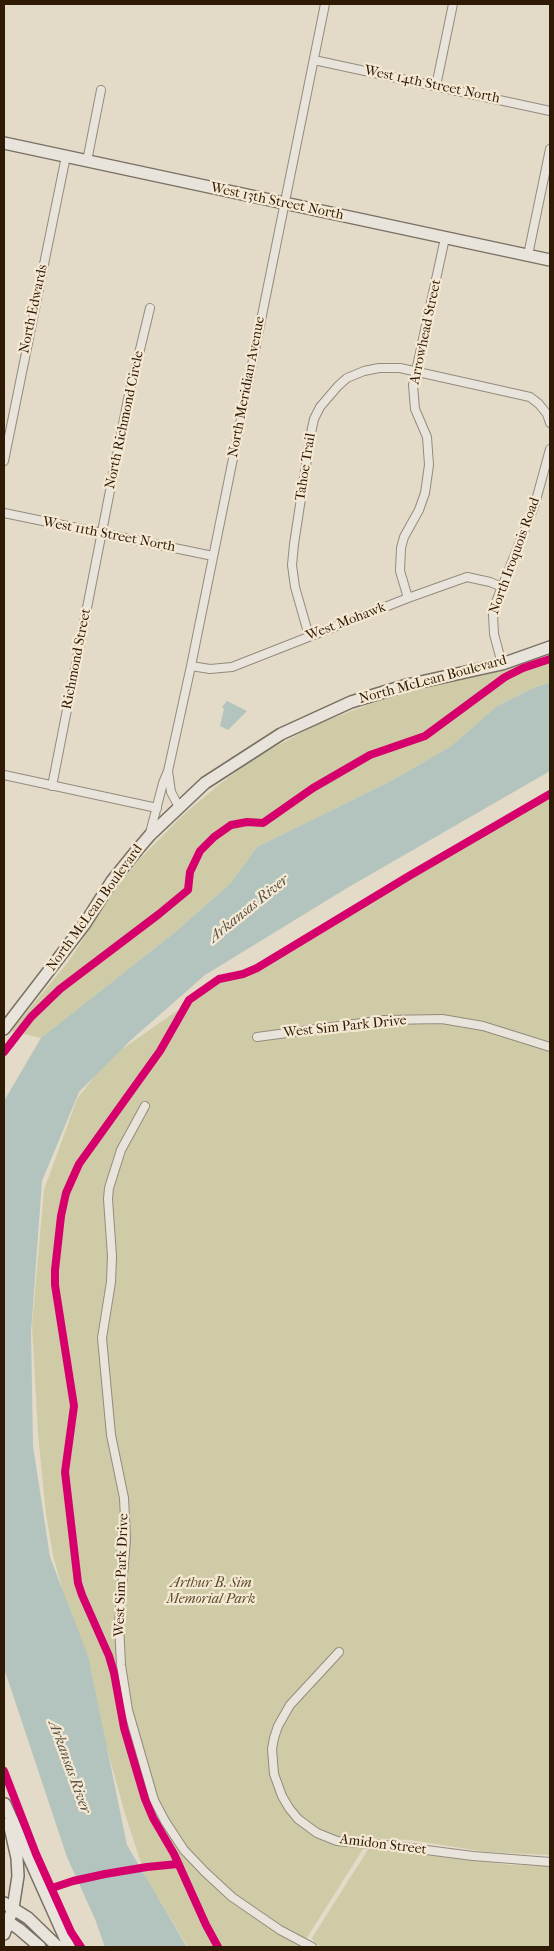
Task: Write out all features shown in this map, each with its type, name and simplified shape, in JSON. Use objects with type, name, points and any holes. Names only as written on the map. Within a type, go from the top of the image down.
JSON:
[{"type":"main road","name":"West 13th Street North","points":[[4,143],[550,260]]},
{"type":"main road","name":"North McLean Boulevard","points":[[4,1028],[84,925],[112,881],[150,835],[205,784],[280,734],[351,702],[407,685],[502,664],[550,647]]},
{"type":"main road","points":[[4,1802],[17,1858],[18,1876],[8,1906],[4,1934]]},
{"type":"main road","points":[[4,1802],[69,1947]]},
{"type":"main road","points":[[8,1906],[28,1918],[58,1947]]},
{"type":"main road","points":[[6,1920],[40,1947]]},
{"type":"street","name":"North Meridian Avenue","points":[[150,835],[163,783],[168,771],[325,4]]},
{"type":"street","points":[[436,86],[454,4]]},
{"type":"street","name":"West 14th Street North","points":[[314,60],[550,111]]},
{"type":"street","points":[[87,161],[101,90]]},
{"type":"street","points":[[528,255],[550,149]]},
{"type":"street","name":"North Edwards","points":[[4,461],[66,156]]},
{"type":"street","name":"Arrowhead Street","points":[[408,598],[400,571],[401,548],[404,538],[420,510],[426,493],[429,464],[427,437],[413,400],[413,385],[445,238]]},
{"type":"street","name":"North Richmond Circle","points":[[102,533],[128,399],[150,308]]},
{"type":"street","name":"Tahoe Trail","points":[[309,636],[295,587],[292,565],[310,433],[314,419],[328,396],[347,378],[379,368],[400,368],[416,371]]},
{"type":"street","points":[[416,371],[530,397],[547,414],[550,424]]},
{"type":"street","name":"North Iroquois Road","points":[[502,664],[492,626],[496,602],[535,504],[550,448]]},
{"type":"street","name":"West 11th Street North","points":[[4,514],[213,556]]},
{"type":"street","name":"Richmond Street","points":[[52,786],[102,533]]},
{"type":"street","name":"West Mohawk","points":[[190,666],[210,669],[232,667],[467,577],[490,582],[502,587]]},
{"type":"street","name":"North Meridian Avenue","points":[[168,771],[171,792],[179,807]]},
{"type":"street","points":[[4,775],[157,808]]},
{"type":"street","name":"West Sim Park Drive","points":[[257,1037],[384,1020],[442,1019],[483,1026],[550,1047]]},
{"type":"street","name":"West Sim Park Drive","points":[[144,1106],[121,1150],[109,1188],[112,1256],[111,1282],[102,1338],[111,1435],[124,1498],[126,1539],[119,1624],[121,1665],[128,1710],[154,1800],[165,1822],[184,1850],[205,1872],[248,1908],[280,1930],[312,1947]]},
{"type":"street","name":"Amidon Street","points":[[339,1652],[290,1705],[278,1726],[274,1738],[272,1749],[274,1774],[288,1808],[298,1818],[317,1833],[337,1841],[473,1856],[550,1862]]},
{"type":"green space","points":[[550,655],[550,682],[497,706],[450,747],[391,781],[257,847],[231,883],[174,933],[41,1038],[11,1031],[69,961],[116,888],[139,860],[181,817],[254,758],[320,723],[400,693],[489,674]]},
{"type":"green space","name":"Arthur B. Sim Memorial Park","points":[[550,794],[550,1855],[487,1852],[410,1840],[370,1838],[301,1947],[188,1947],[146,1878],[126,1817],[53,1555],[46,1514],[38,1433],[32,1325],[44,1190],[77,1099],[108,1059],[178,1010],[181,1013],[188,1001],[217,981],[233,977],[270,961],[379,894]]},
{"type":"green space","points":[[369,1848],[510,1865],[550,1866],[550,1947],[322,1947],[316,1944],[312,1938]]},
{"type":"water","name":"Arkansas River","points":[[550,682],[550,771],[347,888],[205,975],[131,1040],[79,1092],[42,1181],[31,1332],[33,1446],[50,1557],[88,1656],[127,1845],[187,1947],[105,1947],[95,1919],[67,1857],[4,1668],[4,1101],[41,1038],[174,933],[231,883],[257,847],[391,781],[450,747],[497,706]]},
{"type":"water","points":[[227,701],[247,711],[228,730],[220,726],[224,709],[222,707]]},
{"type":"cycle path","points":[[4,1052],[31,1017],[60,989],[188,890],[190,872],[200,851],[214,837],[231,825],[247,822],[263,823],[313,788],[370,755],[425,736],[505,677],[523,668],[550,659]]},
{"type":"cycle path","points":[[218,1947],[174,1854],[153,1818],[145,1799],[124,1728],[109,1656],[78,1583],[65,1472],[74,1406],[55,1285],[61,1216],[66,1193],[79,1164],[160,1051],[189,1000],[219,979],[243,974],[257,968],[550,794]]},
{"type":"cycle path","points":[[4,1771],[36,1854],[71,1932],[81,1947]]},
{"type":"cycle path","points":[[52,1888],[105,1874],[178,1864]]}]
